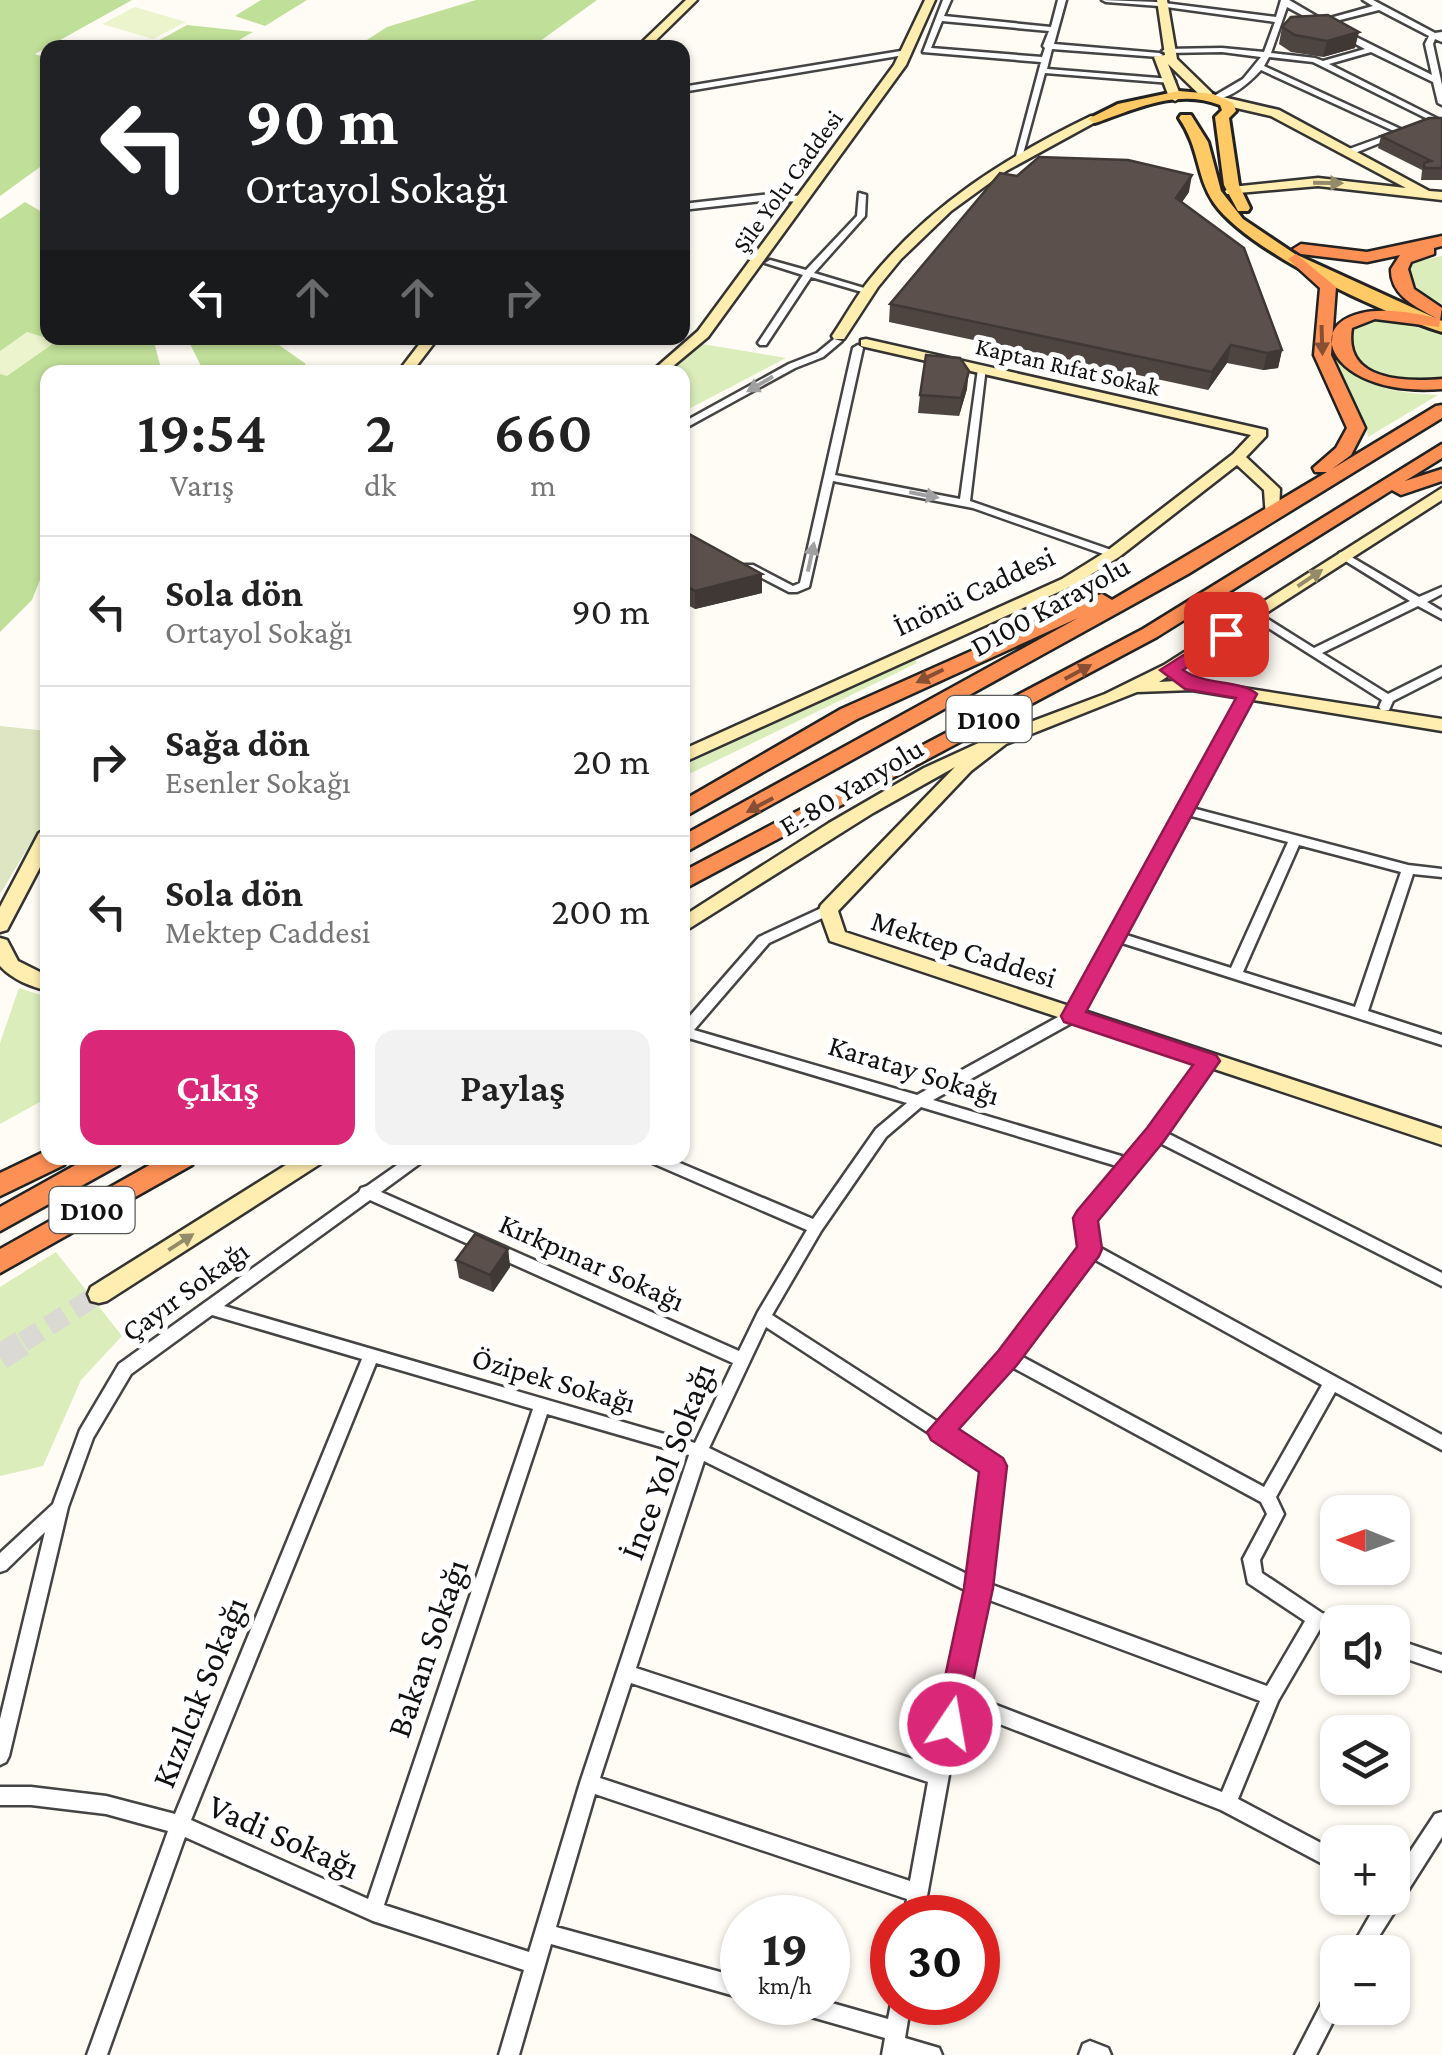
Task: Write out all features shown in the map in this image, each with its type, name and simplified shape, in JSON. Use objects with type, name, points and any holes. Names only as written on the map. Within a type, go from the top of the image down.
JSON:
[{"type":"highway","points":[[1298,254],[1367,257],[1442,240]]},
{"type":"highway","points":[[1439,321],[1408,294],[1398,272],[1408,257],[1442,250]]},
{"type":"highway","points":[[1271,515],[1286,495],[1344,451],[1356,428],[1349,406],[1334,385],[1322,356],[1321,327],[1328,287],[1298,254]]},
{"type":"highway","points":[[1439,321],[1388,314],[1362,316],[1344,326],[1341,345],[1348,362],[1363,374],[1394,384],[1442,384]]},
{"type":"highway","name":"D100 Karayolu","points":[[690,842],[813,778],[1182,570],[1442,410]]},
{"type":"highway","name":"D100","points":[[690,878],[1150,634],[1442,450]]},
{"type":"highway","points":[[1290,545],[1407,486],[1442,475]]},
{"type":"highway","points":[[690,806],[850,714],[1074,611],[1182,570]]},
{"type":"highway","points":[[690,890],[770,836]]},
{"type":"highway","points":[[0,1174],[40,1152]]},
{"type":"highway","points":[[0,1184],[40,1165]]},
{"type":"highway","name":"D100","points":[[0,1220],[98,1165]]},
{"type":"highway","name":"D100","points":[[0,1262],[171,1165]]},
{"type":"main road","points":[[1095,119],[1124,104],[1173,98],[1219,105]]},
{"type":"main road","points":[[1173,98],[1170,110],[1183,117],[1204,141],[1212,184],[1220,202],[1239,224],[1266,244],[1298,254],[1439,321]]},
{"type":"main road","points":[[1095,119],[1132,113],[1183,117],[1219,105]]},
{"type":"main road","points":[[1219,105],[1229,140],[1231,190],[1262,227],[1298,254]]},
{"type":"street","points":[[650,40],[692,0]]},
{"type":"street","name":"Şile Yolu Caddesi","points":[[666,365],[703,334],[907,52],[930,0]]},
{"type":"street","points":[[947,0],[926,50],[1044,60]]},
{"type":"street","points":[[1019,154],[1045,71],[1046,46],[1062,0]]},
{"type":"street","points":[[1106,0],[1159,2],[1280,20]]},
{"type":"street","points":[[1369,1],[1390,0]]},
{"type":"street","points":[[1219,105],[1241,88],[1269,54],[1284,1],[1435,80]]},
{"type":"street","points":[[1369,1],[1439,37],[1429,44],[1442,103]]},
{"type":"street","points":[[1159,2],[1163,53],[1173,98]]},
{"type":"street","points":[[1322,22],[1380,7]]},
{"type":"street","points":[[940,18],[1052,30]]},
{"type":"street","points":[[1046,46],[1163,53],[1222,50],[1325,63],[1442,126]]},
{"type":"street","points":[[1325,63],[1372,49]]},
{"type":"street","points":[[690,89],[907,52]]},
{"type":"street","points":[[1163,53],[1219,105],[1308,130],[1426,194]]},
{"type":"street","points":[[1260,67],[1414,129]]},
{"type":"street","points":[[1045,71],[1171,81]]},
{"type":"street","points":[[690,423],[820,354],[838,339],[869,290],[930,224],[1019,154],[1095,119]]},
{"type":"street","points":[[1352,151],[1414,129],[1442,126]]},
{"type":"street","points":[[1376,186],[1393,179],[1394,174]]},
{"type":"street","points":[[1231,190],[1318,182],[1442,196]]},
{"type":"street","points":[[764,343],[808,273],[861,216],[862,195]]},
{"type":"street","points":[[690,206],[772,197],[800,198]]},
{"type":"street","points":[[770,263],[869,290]]},
{"type":"street","points":[[730,557],[793,590],[805,585],[861,342],[853,318]]},
{"type":"street","name":"Kaptan Rıfat Sokak","points":[[838,339],[844,347],[861,342],[1260,432]]},
{"type":"street","points":[[410,365],[426,345]]},
{"type":"street","points":[[965,502],[983,370]]},
{"type":"street","name":"İnönü Caddesi","points":[[690,753],[1068,582],[1113,554],[1238,457],[1260,432]]},
{"type":"street","points":[[1238,457],[1272,489],[1271,515]]},
{"type":"street","points":[[828,477],[965,502],[1113,554]]},
{"type":"street","name":"E-80 Yanyolu","points":[[690,921],[930,772],[1002,739],[1133,690],[1170,670],[1442,493]]},
{"type":"street","points":[[1343,555],[1442,616]]},
{"type":"street","points":[[1314,652],[1442,590]]},
{"type":"street","points":[[1254,616],[1314,652],[1385,707]]},
{"type":"street","points":[[1170,670],[1192,685]]},
{"type":"street","points":[[1385,707],[1442,671]]},
{"type":"street","points":[[1133,690],[1192,685],[1385,707],[1442,724]]},
{"type":"street","points":[[1072,1016],[1248,694]]},
{"type":"street","points":[[690,1024],[764,940],[828,910],[965,767],[1002,739]]},
{"type":"street","points":[[842,825],[907,801],[920,803],[924,813]]},
{"type":"street","points":[[1187,810],[1408,870],[1442,872]]},
{"type":"street","points":[[1235,975],[1295,839]]},
{"type":"street","points":[[0,925],[40,848]]},
{"type":"street","points":[[1360,1014],[1408,870]]},
{"type":"street","name":"Mektep Caddesi","points":[[828,910],[832,931],[847,941],[1442,1138]]},
{"type":"street","points":[[1116,937],[1442,1040]]},
{"type":"street","points":[[0,946],[2,958],[19,973],[40,981]]},
{"type":"street","name":"İnce Yol Sokağı","points":[[509,2055],[589,1783],[699,1451],[763,1317],[816,1227],[881,1133],[919,1101],[1072,1016]]},
{"type":"street","name":"Karatay Sokağı","points":[[690,1033],[1130,1164]]},
{"type":"street","points":[[940,1432],[1008,1358],[1090,1249],[1085,1218],[1156,1134],[1208,1061]]},
{"type":"street","points":[[1156,1134],[1442,1280]]},
{"type":"street","points":[[99,1294],[303,1165]]},
{"type":"street","points":[[366,1192],[406,1165]]},
{"type":"street","points":[[671,1165],[816,1227]]},
{"type":"street","name":"Çayır Sokağı","points":[[0,1756],[60,1507],[86,1435],[125,1369],[366,1192]]},
{"type":"street","name":"Kırkpınar Sokağı","points":[[366,1192],[742,1359]]},
{"type":"street","points":[[1090,1249],[1442,1443]]},
{"type":"street","name":"Özipek Sokağı","points":[[210,1308],[699,1451],[978,1588],[1271,1696]]},
{"type":"street","points":[[589,1783],[916,1893],[978,1588],[993,1466],[763,1317]]},
{"type":"street","name":"Kızılcık Sokağı","points":[[96,2055],[180,1825],[372,1357]]},
{"type":"street","points":[[1008,1358],[1268,1498],[1276,1514],[1251,1559],[1254,1577],[1320,1621]]},
{"type":"street","points":[[1268,1498],[1334,1381]]},
{"type":"street","name":"Bakan Sokağı","points":[[373,1911],[542,1405]]},
{"type":"street","points":[[0,1564],[60,1507]]},
{"type":"street","points":[[1226,1803],[1271,1696],[1316,1620]]},
{"type":"street","points":[[1410,1652],[1442,1664]]},
{"type":"street","points":[[626,1672],[938,1776]]},
{"type":"street","points":[[956,1698],[1226,1803],[1320,1853]]},
{"type":"street","name":"Vadi Sokağı","points":[[0,1796],[106,1805],[180,1825],[373,1911],[535,1964]]},
{"type":"street","points":[[1410,1868],[1442,1821]]},
{"type":"street","points":[[545,1932],[720,1982]]},
{"type":"street","points":[[849,2025],[932,2055]]},
{"type":"street","points":[[1305,2055],[1321,2025]]},
{"type":"street","points":[[1089,2055],[1090,2050],[1101,2055]]},
{"type":"green space","points":[[0,0],[132,0],[60,40],[40,40],[40,51],[35,54],[40,56],[40,167],[0,196]]},
{"type":"green space","points":[[261,0],[307,0],[265,26],[235,16]]},
{"type":"green space","points":[[476,0],[597,0],[542,40],[367,40],[387,27]]},
{"type":"green space","points":[[135,7],[186,22],[153,39],[102,24]]},
{"type":"green space","points":[[187,25],[253,32],[239,40],[160,40]]},
{"type":"green space","points":[[25,202],[40,211],[40,345],[155,345],[160,365],[40,365],[40,580],[32,600],[0,632],[0,219]]},
{"type":"green space","points":[[1442,256],[1442,304],[1424,295],[1407,276],[1413,262]]},
{"type":"green space","points":[[1395,320],[1442,335],[1442,379],[1393,379],[1368,372],[1359,365],[1352,352],[1352,331],[1365,321]]},
{"type":"green space","points":[[27,332],[40,336],[40,345],[51,345],[7,376],[0,374],[0,351]]},
{"type":"green space","points":[[702,344],[786,358],[690,408],[690,365],[674,365]]},
{"type":"green space","points":[[190,345],[279,345],[306,364],[305,365],[200,365]]},
{"type":"green space","points":[[1337,358],[1370,383],[1396,391],[1438,395],[1368,437],[1358,407],[1332,360]]},
{"type":"green space","points":[[914,656],[917,663],[690,774],[690,763]]},
{"type":"green space","points":[[0,726],[40,730],[40,828],[0,894]]},
{"type":"green space","points":[[19,988],[40,995],[40,1102],[0,1124],[0,1043]]},
{"type":"green space","points":[[56,1252],[122,1336],[81,1380],[43,1466],[0,1476],[0,1287]]},
{"type":"building","points":[[1328,15],[1359,32],[1327,41],[1295,35],[1282,27],[1291,17]]},
{"type":"building","points":[[1429,118],[1442,118],[1442,168],[1424,168],[1424,163],[1431,161],[1381,136]]},
{"type":"building","points":[[1039,157],[1128,160],[1192,175],[1176,198],[1244,248],[1282,350],[1267,353],[1231,345],[1212,372],[890,304],[1000,173],[1017,176]]},
{"type":"building","points":[[926,355],[960,358],[969,371],[961,398],[920,395]]},
{"type":"building","points":[[690,534],[762,574],[695,591],[690,588]]},
{"type":"building","points":[[475,1234],[508,1249],[490,1275],[456,1260]]},
{"type":"tunnel","points":[[23,1342],[99,1294]]},
{"type":"tunnel","points":[[0,1357],[27,1340]]},
{"type":"route","points":[[950,1724],[978,1588],[993,1466],[940,1432],[1008,1358],[1090,1249],[1085,1218],[1156,1134],[1208,1061],[1072,1016],[1248,694],[1192,685],[1170,670],[1226,634]]}]
